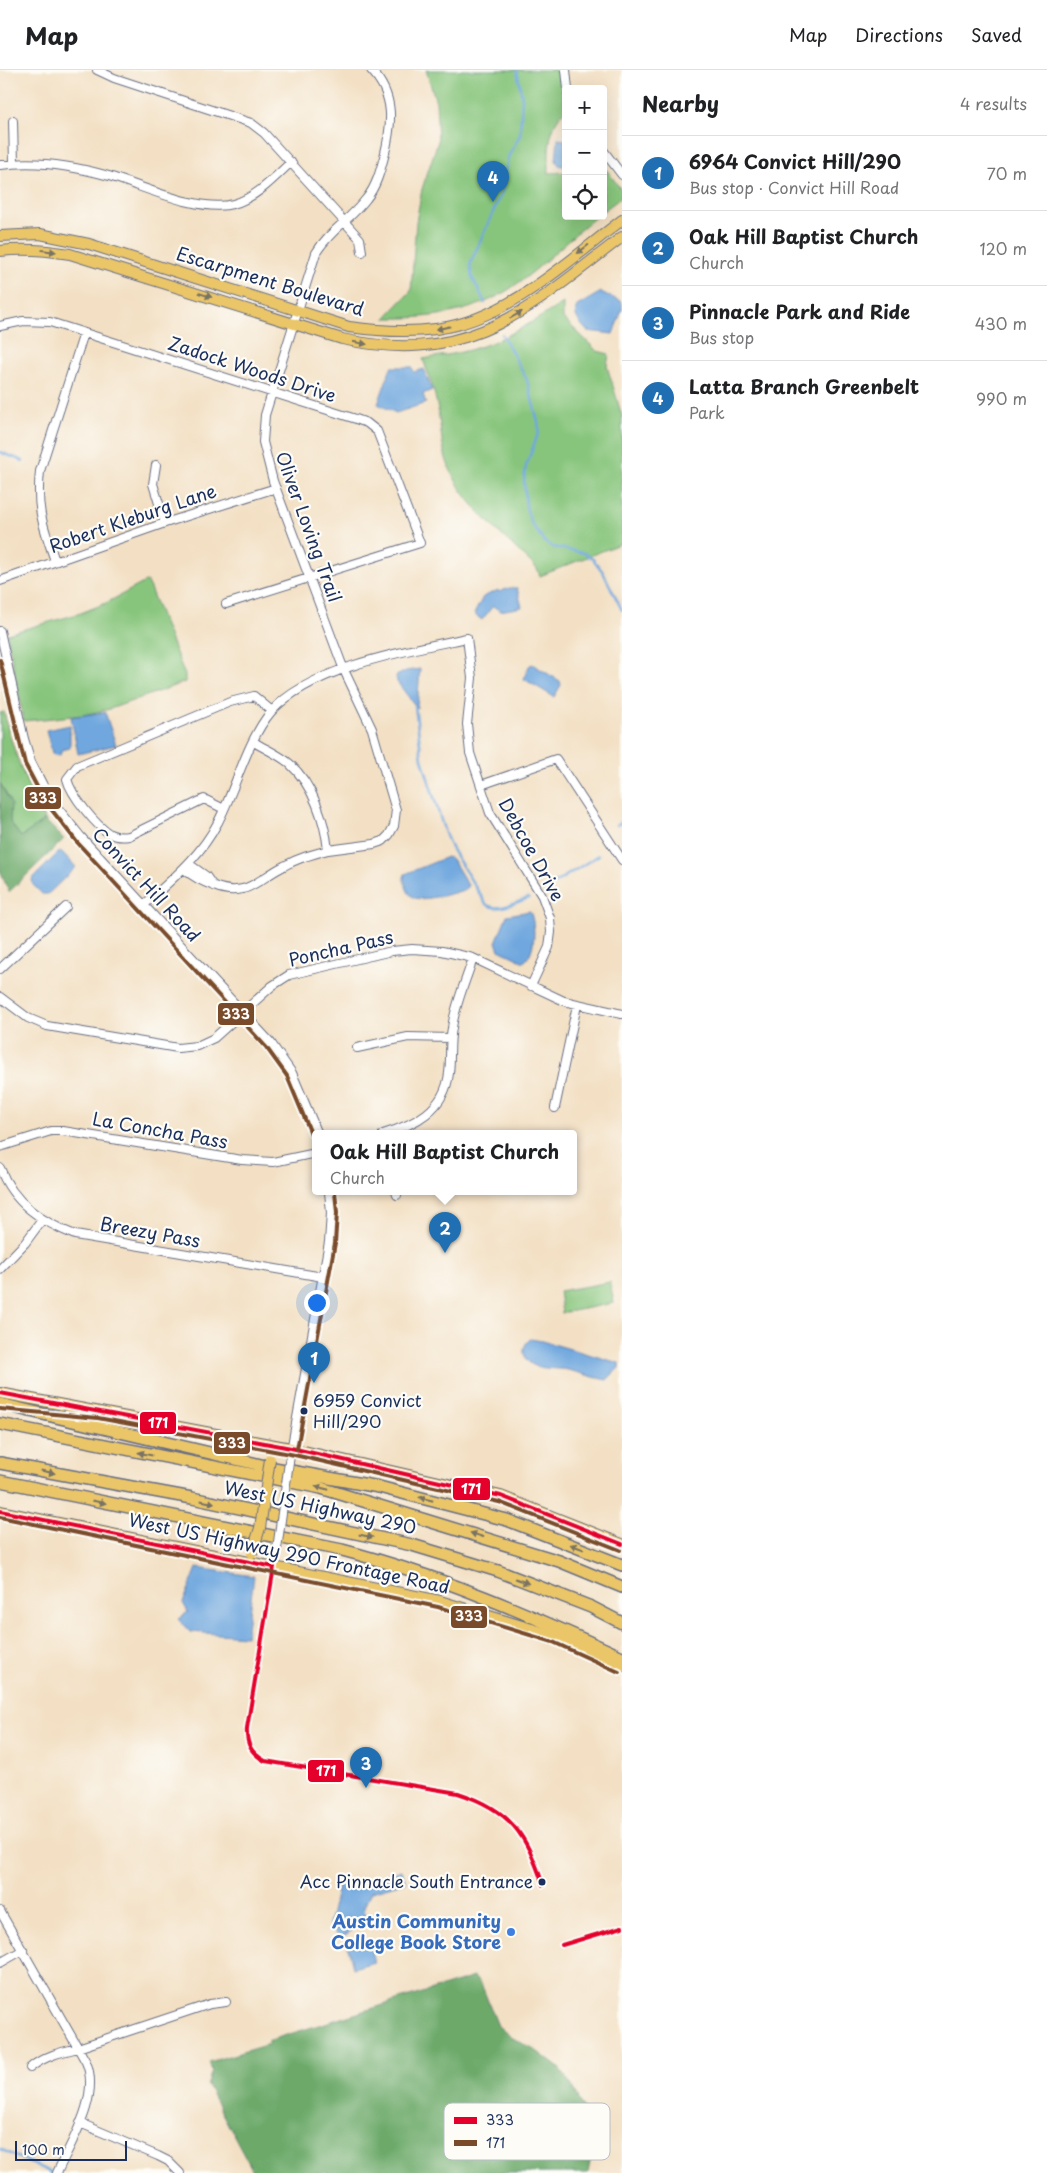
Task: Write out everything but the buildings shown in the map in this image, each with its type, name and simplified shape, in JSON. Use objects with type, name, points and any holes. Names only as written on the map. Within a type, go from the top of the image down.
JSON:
[{"type":"highway","points":[[0,1403],[379,1487],[507,1520],[622,1565]]},
{"type":"highway","name":"West US Highway 290","points":[[0,1424],[321,1488],[559,1562],[622,1587]]},
{"type":"highway","points":[[166,1458],[272,1463]]},
{"type":"highway","name":"West US Highway 290","points":[[0,1463],[192,1498],[412,1545],[498,1571],[591,1607],[622,1623]]},
{"type":"highway","points":[[0,1481],[333,1548],[383,1560],[520,1610],[622,1657]]},
{"type":"main road","name":"Escarpment Boulevard","points":[[3,236],[40,234],[65,238],[131,256],[349,326],[381,332],[438,329],[490,313],[512,301],[622,220]]},
{"type":"main road","points":[[3,236],[4,251]]},
{"type":"main road","name":"Escarpment Boulevard","points":[[4,251],[43,250],[70,254],[127,270],[342,339],[382,346],[433,345],[460,339],[497,325],[522,312],[622,237]]},
{"type":"main road","points":[[127,270],[131,256]]},
{"type":"main road","points":[[0,1393],[291,1448],[501,1496],[622,1544]]},
{"type":"main road","points":[[0,1403],[99,1412]]},
{"type":"main road","points":[[236,1560],[252,1553],[260,1528],[272,1463],[263,1448],[254,1441]]},
{"type":"main road","name":"West US Highway 290 Frontage Road","points":[[0,1511],[440,1601],[555,1636],[622,1666]]},
{"type":"street","points":[[97,70],[114,78],[244,120],[264,133],[360,239],[362,252]]},
{"type":"street","name":"Oliver Loving Trail","points":[[328,850],[374,844],[383,841],[390,835],[396,819],[396,810],[372,729],[344,670],[276,488],[263,442],[265,415],[271,392],[316,253],[324,241],[362,205],[372,191],[379,175],[390,130],[390,108],[388,98],[381,83],[370,70]]},
{"type":"street","points":[[566,70],[568,85]]},
{"type":"street","points":[[13,121],[14,163]]},
{"type":"street","points":[[607,155],[622,175]]},
{"type":"street","points":[[0,165],[14,163],[55,165],[92,172],[192,202],[217,206],[235,204],[251,197],[291,162]]},
{"type":"street","name":"Zadock Woods Drive","points":[[0,326],[23,321],[43,320],[356,419],[374,428],[383,442],[420,542],[310,578]]},
{"type":"street","points":[[55,561],[40,517],[37,495],[40,471],[84,333]]},
{"type":"street","points":[[156,465],[154,484],[165,523]]},
{"type":"street","name":"Robert Kleburg Lane","points":[[0,581],[165,523],[276,488]]},
{"type":"street","points":[[226,604],[310,578]]},
{"type":"street","name":"Convict Hill Road","points":[[0,631],[24,739],[31,762],[44,789],[64,817],[270,1043],[292,1073],[316,1130]]},
{"type":"street","name":"Debcoe Drive","points":[[344,670],[406,651],[467,638],[472,678],[467,724],[468,743],[480,785],[496,823],[542,896],[548,910],[551,925],[549,946],[531,986]]},
{"type":"street","points":[[144,905],[186,867],[207,842],[254,742],[272,711],[298,690],[344,670]]},
{"type":"street","points":[[224,809],[204,798],[129,836],[117,836],[105,830],[87,812],[72,791],[67,779],[77,766],[230,702],[254,696],[272,711]]},
{"type":"street","points":[[186,867],[196,878],[213,886],[227,891],[240,891],[254,885],[284,866],[304,857],[328,850],[321,816],[301,777],[284,760],[254,742]]},
{"type":"street","points":[[480,785],[556,759],[622,860]]},
{"type":"street","points":[[0,969],[66,907]]},
{"type":"street","name":"Poncha Pass","points":[[0,997],[28,1018],[47,1026],[178,1048],[197,1046],[214,1038],[272,986],[283,978],[298,972],[402,950],[442,951],[473,958],[531,986],[577,1005],[622,1014]]},
{"type":"street","points":[[395,1130],[413,1124],[427,1114],[437,1103],[449,1076],[450,1038],[455,1013],[473,958]]},
{"type":"street","points":[[555,1108],[577,1005]]},
{"type":"street","points":[[357,1048],[408,1037],[450,1038]]},
{"type":"street","name":"La Concha Pass","points":[[0,1147],[51,1131],[63,1131],[242,1160],[273,1162],[312,1154]]},
{"type":"street","name":"Breezy Pass","points":[[0,1168],[16,1196],[42,1220],[75,1236],[323,1277]]},
{"type":"street","points":[[274,1567],[291,1448],[323,1277],[331,1213],[329,1195]]},
{"type":"street","points":[[0,1269],[25,1243],[42,1220]]},
{"type":"street","points":[[0,1911],[88,2066],[92,2083],[89,2100],[80,2124],[57,2173]]},
{"type":"street","points":[[0,1962],[23,1950]]},
{"type":"street","points":[[30,2068],[44,2058],[210,2004],[226,2002]]},
{"type":"street","points":[[80,2124],[158,2156],[168,2161],[180,2173]]},
{"type":"green space","points":[[426,70],[558,70],[562,90],[562,114],[555,124],[550,139],[549,173],[562,172],[562,220],[592,220],[525,278],[484,303],[436,315],[385,318],[411,291],[416,222],[422,189],[438,141],[436,102]]},
{"type":"green space","points":[[607,170],[622,191],[622,197],[607,208]]},
{"type":"green space","points":[[563,303],[563,318],[597,351],[609,354],[607,366],[622,416],[622,543],[540,576],[537,569],[476,509],[456,482],[446,459],[435,396],[423,359],[467,351],[496,341]]},
{"type":"green space","points":[[147,581],[185,675],[185,682],[110,709],[83,715],[24,721],[7,634],[81,613],[106,603]]},
{"type":"green space","points":[[4,712],[11,740],[21,767],[45,820],[21,837],[10,822],[9,799],[0,783],[0,713]]},
{"type":"green space","points":[[0,783],[11,804],[10,822],[21,837],[45,820],[64,839],[9,892],[0,871]]},
{"type":"green space","points":[[610,1282],[614,1303],[562,1313],[559,1291]]},
{"type":"green space","points":[[474,1977],[482,1986],[498,2026],[511,2037],[538,2052],[559,2068],[581,2103],[444,2103],[444,2160],[590,2160],[588,2173],[254,2173],[207,2085],[212,2071],[209,2062],[269,2044],[267,2041]]},
{"type":"water","points":[[558,139],[562,140],[562,166],[556,161]]},
{"type":"water","points":[[601,292],[622,302],[622,310],[613,334],[587,331],[576,316],[577,306]]},
{"type":"water","points":[[391,367],[412,367],[414,372],[424,369],[432,390],[423,394],[426,403],[396,413],[378,404]]},
{"type":"water","points":[[509,588],[517,588],[522,607],[500,611],[493,606],[482,620],[474,614],[483,597],[498,590],[499,592]]},
{"type":"water","points":[[532,664],[560,681],[561,685],[554,697],[524,679],[529,666]]},
{"type":"water","points":[[420,669],[417,708],[397,682],[396,676],[406,671]]},
{"type":"water","points":[[105,712],[116,745],[78,754],[71,717]]},
{"type":"water","points":[[70,725],[70,748],[62,750],[60,755],[56,756],[52,753],[46,730]]},
{"type":"water","points":[[62,852],[76,867],[48,894],[42,894],[33,885],[32,879],[58,853]]},
{"type":"water","points":[[447,857],[452,859],[468,885],[466,889],[433,898],[419,899],[412,896],[404,881],[405,874]]},
{"type":"water","points":[[530,911],[534,938],[531,952],[524,962],[499,950],[496,942],[507,915]]},
{"type":"water","points":[[530,1339],[619,1363],[619,1368],[607,1380],[568,1370],[536,1366],[526,1359],[524,1353],[525,1345]]},
{"type":"water","points":[[197,1568],[254,1576],[246,1636],[190,1632],[178,1619],[188,1612],[183,1603]]},
{"type":"water","points":[[402,1870],[406,1882],[371,1892],[364,1907],[366,1922],[340,1938],[329,1925],[338,1886],[343,1881],[370,1880]]},
{"type":"water","points":[[368,1940],[374,1962],[353,1968],[348,1947]]},
{"type":"waterway","points":[[485,303],[472,277],[470,264],[502,192],[508,157],[520,135],[522,97],[517,70]]},
{"type":"waterway","points":[[502,334],[527,380],[538,422],[539,431],[526,466],[524,480],[526,507],[531,523],[545,542],[553,547],[584,553],[593,559],[603,572],[622,610]]},
{"type":"waterway","points":[[0,452],[23,461]]},
{"type":"waterway","points":[[415,706],[422,759],[451,848],[486,904],[501,907],[529,898]]},
{"type":"waterway","points":[[617,825],[622,822]]},
{"type":"waterway","points":[[553,884],[599,855]]},
{"type":"waterway","points":[[0,2149],[52,2173]]},
{"type":"transit line","name":"333","points":[[0,660],[25,764],[44,800],[76,841],[266,1047],[287,1076],[312,1136]]},
{"type":"transit line","name":"333","points":[[297,1449],[335,1243],[337,1213],[335,1195]]},
{"type":"transit line","name":"171","points":[[0,1393],[291,1448],[501,1496],[622,1544]]},
{"type":"transit line","name":"333","points":[[0,1409],[98,1418],[290,1454],[499,1502],[620,1550]]},
{"type":"transit line","name":"171","points":[[0,1511],[274,1567]]},
{"type":"transit line","name":"333","points":[[0,1517],[438,1607],[553,1642],[619,1672]]},
{"type":"transit line","name":"171","points":[[274,1567],[247,1728],[247,1739],[250,1748],[265,1761],[458,1793],[491,1807],[504,1816],[523,1838],[537,1867],[543,1885]]},
{"type":"transit line","name":"171","points":[[562,1945],[622,1927]]},
{"type":"place","name":"Latta Branch Greenbelt","points":[[493,202]]},
{"type":"place","name":"Oak Hill Baptist Church","points":[[445,1253]]},
{"type":"place","name":"6964 Convict Hill/290","points":[[314,1383]]},
{"type":"place","name":"6959 Convict Hill/290","points":[[304,1411]]},
{"type":"place","name":"Pinnacle Park and Ride","points":[[366,1788]]},
{"type":"place","name":"Acc Pinnacle South Entrance","points":[[542,1882]]},
{"type":"place","name":"Austin Community College Book Store","points":[[511,1932]]}]
